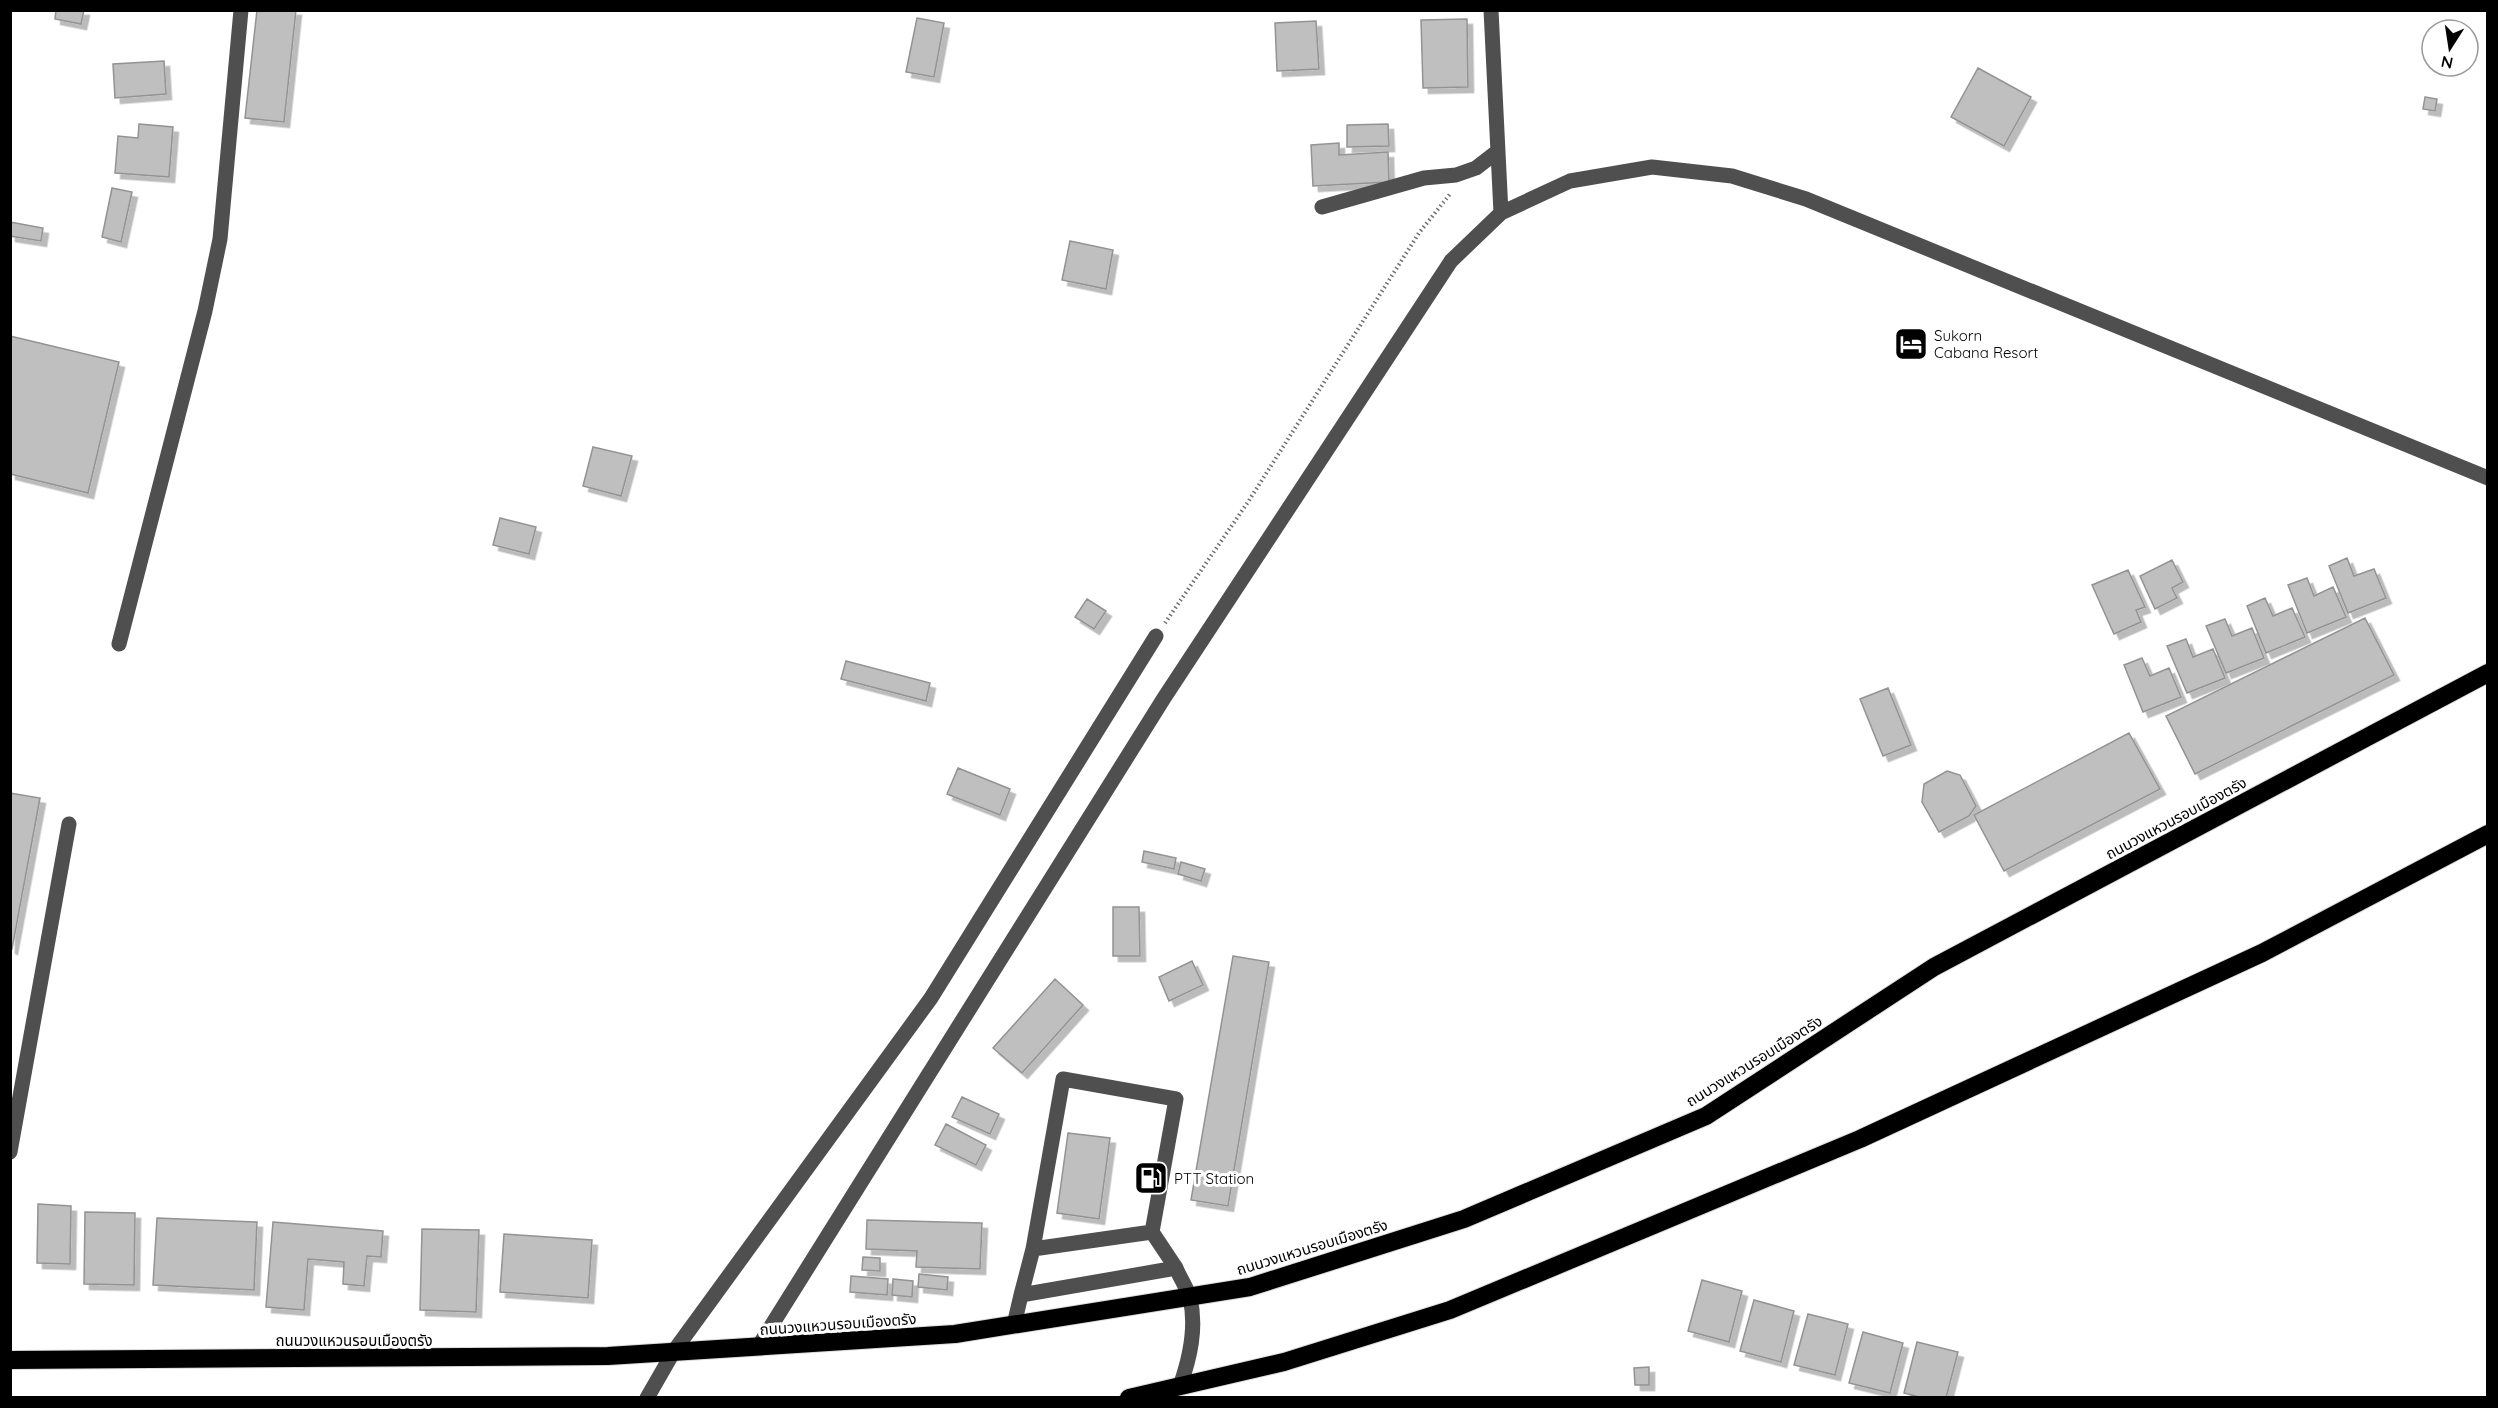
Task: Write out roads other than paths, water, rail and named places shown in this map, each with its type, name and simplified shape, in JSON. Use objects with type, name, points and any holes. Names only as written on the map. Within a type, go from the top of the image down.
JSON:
[{"type":"highway","name":"ถนนวงแหวนรอบเมืองตรัง","points":[[10,1360],[608,1356],[955,1334],[1250,1287],[1464,1219],[1706,1116],[1934,967],[2487,673]]},
{"type":"highway","points":[[1129,1398],[1284,1362],[1450,1310],[1860,1139],[2262,953],[2487,834]]},
{"type":"street","points":[[119,644],[205,311],[220,239],[241,10]]},
{"type":"street","points":[[1491,10],[1500,213]]},
{"type":"street","points":[[1322,207],[1424,178],[1456,175],[1476,168],[1498,151]]},
{"type":"street","points":[[758,1347],[1177,678],[1451,261],[1500,213],[1570,181],[1652,166],[1732,176],[1806,199],[2487,478]]},
{"type":"street","points":[[647,1398],[674,1351],[931,998],[1156,636]]},
{"type":"street","points":[[10,1152],[69,824]]},
{"type":"street","points":[[1014,1325],[1033,1249],[1063,1079],[1176,1099],[1152,1232],[1176,1268],[1190,1297],[1192,1342],[1180,1386]]},
{"type":"street","points":[[1033,1249],[1152,1232]]},
{"type":"street","points":[[1021,1294],[1176,1268]]},
{"type":"place","name":"Sukorn Cabana Resort","points":[[1911,344]]},
{"type":"place","name":"PTT Station","points":[[1151,1178]]}]
